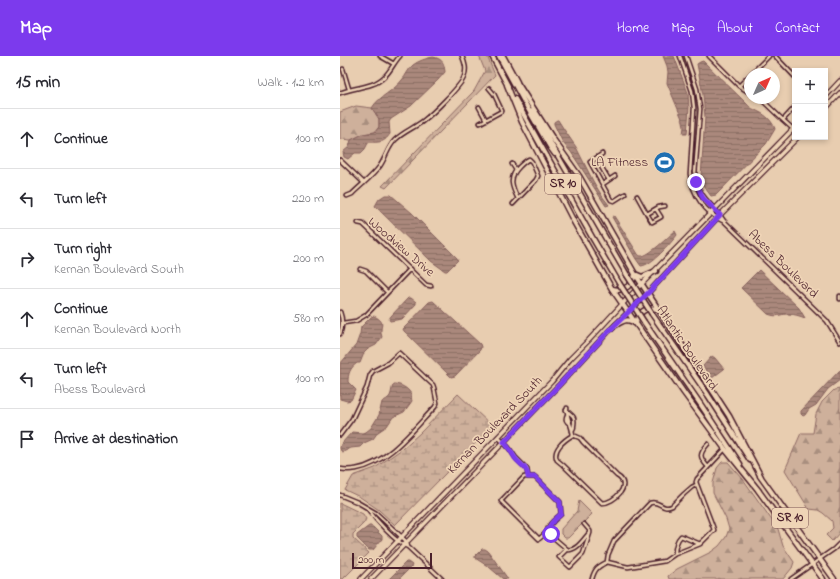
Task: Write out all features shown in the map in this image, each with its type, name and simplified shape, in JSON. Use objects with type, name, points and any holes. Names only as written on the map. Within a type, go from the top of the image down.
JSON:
[{"type":"highway","name":"Atlantic Boulevard","points":[[492,56],[592,238],[619,283],[729,449],[823,579]]},
{"type":"highway","points":[[499,56],[525,105],[550,147],[563,163]]},
{"type":"highway","name":"Atlantic Boulevard","points":[[503,56],[602,234],[627,275],[708,395],[760,477],[834,579]]},
{"type":"highway","points":[[516,81],[553,139],[573,167],[635,274],[729,416],[760,477]]},
{"type":"highway","points":[[507,85],[522,122],[582,236],[612,289],[664,365],[725,449],[759,491]]},
{"type":"highway","points":[[635,274],[642,277],[656,271]]},
{"type":"highway","points":[[612,289],[620,290],[628,287],[633,281],[635,274]]},
{"type":"highway","points":[[636,324],[638,316],[644,310],[652,308],[659,310]]},
{"type":"highway","points":[[616,324],[628,320],[636,324]]},
{"type":"main road","points":[[828,94],[840,81]]},
{"type":"main road","points":[[828,106],[840,93]]},
{"type":"main road","name":"Kernan Boulevard South","points":[[361,579],[552,381],[570,359],[714,209],[792,130]]},
{"type":"main road","name":"Kernan Boulevard South","points":[[371,579],[616,324],[648,293],[718,217],[795,140]]},
{"type":"main road","points":[[773,150],[780,156]]},
{"type":"street","points":[[380,56],[394,64]]},
{"type":"street","points":[[340,93],[380,80],[385,76],[400,56]]},
{"type":"street","points":[[347,196],[352,194],[380,167],[389,148],[397,138],[428,117],[461,83],[466,69],[462,56]]},
{"type":"street","points":[[681,58],[686,56]]},
{"type":"street","name":"Abess Boulevard","points":[[686,56],[697,90],[700,109],[695,174],[696,182],[703,198],[714,209],[718,217]]},
{"type":"street","points":[[710,56],[739,86],[744,89]]},
{"type":"street","points":[[758,68],[769,56]]},
{"type":"street","points":[[775,56],[792,74]]},
{"type":"street","name":"Abess Boulevard","points":[[681,58],[692,90],[694,108],[690,179],[698,199],[711,213],[724,221],[827,321],[840,342]]},
{"type":"street","points":[[343,70],[349,90]]},
{"type":"street","points":[[739,86],[744,81]]},
{"type":"street","points":[[480,123],[502,111],[494,94],[489,88]]},
{"type":"street","points":[[766,104],[792,127]]},
{"type":"street","points":[[479,107],[486,120]]},
{"type":"street","points":[[783,120],[792,110]]},
{"type":"street","points":[[602,154],[590,162],[611,200],[614,201],[625,194]]},
{"type":"street","points":[[596,158],[609,180]]},
{"type":"street","points":[[513,204],[518,199],[536,180],[538,176],[532,162],[529,159],[512,175],[514,191],[518,199]]},
{"type":"street","points":[[340,160],[364,183]]},
{"type":"street","points":[[512,164],[516,170]]},
{"type":"street","points":[[602,184],[615,176]]},
{"type":"street","points":[[637,196],[652,222],[661,217],[656,209]]},
{"type":"street","points":[[647,214],[665,206]]},
{"type":"street","name":"Woodview Drive","points":[[358,223],[363,224],[426,285],[431,286]]},
{"type":"street","points":[[360,269],[366,271],[387,292]]},
{"type":"street","points":[[343,323],[356,321],[362,318],[410,269]]},
{"type":"street","points":[[340,312],[343,320],[340,334]]},
{"type":"street","points":[[340,435],[352,419],[367,387],[370,375],[373,371],[388,363],[399,353],[434,388],[437,403],[435,407],[401,443],[371,464],[354,470],[340,469]]},
{"type":"street","points":[[572,431],[575,420],[566,408],[572,435]]},
{"type":"street","points":[[572,435],[580,438],[617,476],[621,478],[623,488],[610,502],[602,504],[599,502],[594,495],[557,460],[555,454],[556,450],[572,435]]},
{"type":"street","points":[[498,437],[527,469],[528,477]]},
{"type":"street","points":[[708,444],[700,456],[708,467]]},
{"type":"street","points":[[592,579],[596,569],[607,562],[628,567],[665,561],[675,554],[700,544],[714,530],[696,485],[697,479],[725,449]]},
{"type":"street","points":[[528,477],[535,477],[560,502],[561,514],[550,525],[548,532],[539,539],[501,501],[523,478],[528,477]]},
{"type":"street","points":[[607,562],[608,555],[614,541],[650,503],[657,503],[664,508],[668,508],[696,485]]},
{"type":"street","points":[[340,495],[357,502],[376,513],[407,542],[408,547]]},
{"type":"street","points":[[367,508],[374,518],[403,546],[408,547],[442,579]]},
{"type":"street","points":[[584,524],[590,532]]},
{"type":"street","points":[[548,532],[568,550],[576,548],[590,532]]},
{"type":"street","points":[[567,549],[559,557],[570,567],[583,554],[590,532]]},
{"type":"street","points":[[675,554],[675,547],[681,536],[700,544]]},
{"type":"street","points":[[791,579],[834,549],[840,543]]},
{"type":"green space","points":[[479,56],[487,56],[495,75],[386,188],[382,186],[474,91],[485,71]]},
{"type":"green space","points":[[356,106],[372,108],[379,119],[379,127],[375,132],[363,134],[351,140],[340,139],[340,112]]},
{"type":"green space","points":[[840,389],[840,532],[832,541],[826,535],[833,528],[832,521],[818,510],[809,509],[785,470],[801,433],[813,433],[816,414],[822,402],[834,390]]},
{"type":"green space","points":[[458,394],[492,426],[395,525],[379,510],[360,497],[345,490],[353,476],[375,468],[402,449]]},
{"type":"green space","points":[[722,462],[728,462],[743,479],[778,529],[783,546],[794,562],[792,568],[783,579],[669,579],[668,576],[677,569],[711,552],[719,546],[726,537],[729,529],[726,519],[713,493],[713,483],[717,468]]},
{"type":"green space","points":[[579,501],[592,514],[568,538],[565,538],[561,534],[561,529],[577,511]]},
{"type":"green space","points":[[340,503],[363,514],[366,519],[353,534],[353,538],[369,553],[343,579],[340,579]]},
{"type":"shaded area","points":[[663,56],[674,56],[688,93],[689,108],[687,134],[683,134],[683,121],[667,83],[668,72]]},
{"type":"shaded area","points":[[433,57],[442,62],[445,72],[411,106],[391,119],[389,122],[390,134],[388,137],[382,141],[368,143],[361,153],[355,153],[348,159],[344,157],[343,152],[349,147],[351,140],[363,134],[375,132],[379,127],[379,119],[372,108],[375,104],[399,84],[413,65],[417,62]]},
{"type":"shaded area","points":[[703,61],[744,101],[744,104],[747,104],[767,117],[775,129],[766,144],[716,195],[711,196],[703,185],[701,177],[705,117],[703,95],[697,64]]},
{"type":"shaded area","points":[[557,120],[576,147],[593,181],[609,205],[606,206],[571,152],[563,143],[554,124]]},
{"type":"shaded area","points":[[385,195],[391,195],[412,213],[457,258],[458,260],[447,271],[431,261],[375,206],[379,199]]},
{"type":"shaded area","points":[[614,216],[638,254],[641,256],[653,250],[675,231],[677,235],[655,258],[641,266],[612,217]]},
{"type":"shaded area","points":[[759,270],[799,308],[805,318],[790,314],[776,316],[768,314],[741,288]]},
{"type":"shaded area","points":[[408,298],[411,298],[416,302],[416,304],[402,319],[390,321],[389,319],[391,316]]},
{"type":"shaded area","points":[[433,301],[480,344],[481,347],[480,350],[455,376],[451,377],[403,329],[429,302]]},
{"type":"shaded area","points":[[374,316],[382,323],[382,337],[376,345],[364,353],[360,363],[357,363],[350,371],[348,382],[356,390],[351,400],[347,401],[340,399],[340,364],[356,345],[361,327]]},
{"type":"shaded area","points":[[712,356],[724,369],[712,378],[703,366]]},
{"type":"shaded area","points":[[840,370],[840,380],[828,389],[816,405],[809,409],[803,416],[801,411]]},
{"type":"shaded area","points":[[394,384],[404,387],[410,392],[412,401],[404,412],[393,417],[387,426],[378,432],[373,439],[364,443],[360,447],[351,448],[343,452],[341,451],[341,444],[352,432],[362,433],[371,428],[379,415],[382,402],[390,396]]},
{"type":"shaded area","points":[[369,526],[372,526],[382,536],[382,539],[373,550],[369,550],[357,538],[357,535]]},
{"type":"shaded area","points":[[482,549],[488,551],[508,579],[503,579],[475,558],[475,556]]},
{"type":"shaded area","points":[[406,562],[412,565],[399,579],[389,579]]},
{"type":"place","name":"LA Fitness","points":[[664,162]]},
{"type":"route","points":[[551,534],[548,532],[548,528],[561,514],[560,502],[535,477],[528,477],[527,469],[516,458],[504,442],[609,331],[648,293],[720,215],[703,198],[696,182]]}]
